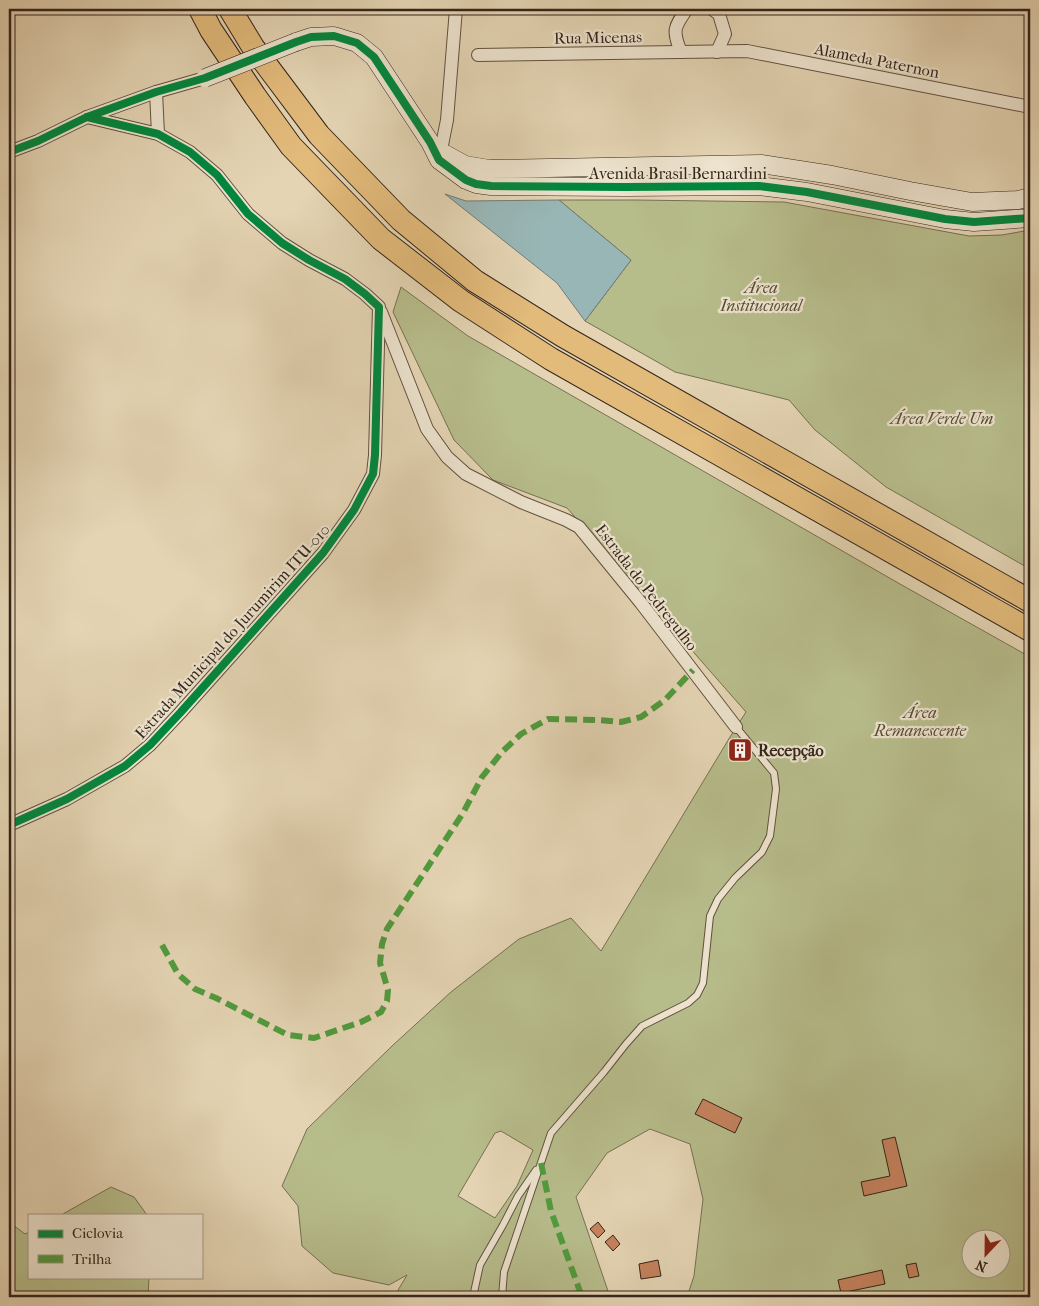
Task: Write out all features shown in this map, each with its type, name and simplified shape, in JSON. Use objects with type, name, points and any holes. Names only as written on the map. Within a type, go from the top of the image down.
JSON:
[{"type":"highway","points":[[200,9],[211,30],[238,71],[291,146],[381,239],[461,301],[551,359],[1030,630]]},
{"type":"highway","points":[[230,9],[253,48],[320,136],[401,220],[475,281],[563,336],[1030,601]]},
{"type":"street","points":[[437,151],[447,120],[456,9]]},
{"type":"street","points":[[681,52],[675,40],[676,24],[687,9]]},
{"type":"street","points":[[712,9],[719,14],[726,34],[717,52]]},
{"type":"street","name":"Avenida Brasil Bernardini","points":[[205,78],[311,37],[334,36],[357,43],[374,57],[437,151],[466,180],[476,184],[491,186],[626,187],[759,186],[807,192],[945,219],[974,222],[1030,218]]},
{"type":"street","name":"Alameda Paternon","points":[[717,52],[747,51],[1030,107]]},
{"type":"street","name":"Rua Micenas","points":[[478,56],[717,52]]},
{"type":"street","points":[[9,152],[88,117],[156,92],[205,78]]},
{"type":"street","points":[[156,92],[158,134]]},
{"type":"street","points":[[88,117],[158,134],[190,152],[217,175],[248,214],[282,243],[345,279],[365,294],[379,308]]},
{"type":"street","name":"Avenida Brasil Bernardini","points":[[437,151],[465,165],[489,168],[761,164],[832,175],[910,192],[972,202],[1018,200],[1030,197]]},
{"type":"street","name":"Estrada do Pedregulho","points":[[379,308],[427,429],[447,457],[466,474],[521,502],[579,527],[641,603],[736,727]]},
{"type":"street","name":"Estrada Municipal do Jurumirim ITU-010","points":[[9,825],[67,799],[125,766],[150,745],[323,553],[354,510],[373,474],[375,461],[379,308]]},
{"type":"lane","points":[[502,1297],[504,1272],[551,1133],[642,1026],[697,996],[703,983],[710,916],[718,899],[762,852],[770,836],[776,789],[774,773],[736,727]]},
{"type":"lane","points":[[473,1297],[480,1265],[518,1196],[540,1163]]},
{"type":"green space","points":[[559,200],[784,202],[969,236],[1002,235],[1030,230],[1030,569],[886,487],[815,430],[789,400],[675,372],[585,321],[631,260]]},
{"type":"green space","name":"Área Remanescente","points":[[401,287],[468,336],[1030,657],[1030,1297],[687,1297],[694,1276],[703,1199],[690,1144],[650,1129],[607,1153],[576,1197],[610,1297],[394,1297],[407,1275],[389,1285],[333,1273],[302,1246],[298,1206],[282,1186],[307,1129],[392,1046],[451,992],[519,939],[571,918],[601,951],[746,712],[567,508],[493,480],[454,440],[393,312]],"holes":[[[501,1131],[533,1150],[517,1186],[495,1218],[458,1196],[495,1133]]]},
{"type":"green space","points":[[111,1187],[134,1197],[146,1214],[63,1214]]},
{"type":"green space","points":[[9,1222],[25,1234],[28,1232],[28,1278],[149,1278],[148,1297],[9,1297]]},
{"type":"water","points":[[445,194],[466,201],[559,200],[631,260],[585,321],[557,283]]},
{"type":"building","name":"Recepção","points":[[740,743],[747,751],[740,757],[733,749]]},
{"type":"building","points":[[703,1099],[742,1118],[735,1133],[695,1114]]},
{"type":"building","points":[[895,1137],[907,1186],[864,1196],[861,1182],[890,1176],[882,1140]]},
{"type":"building","points":[[598,1222],[605,1231],[598,1238],[590,1229]]},
{"type":"building","points":[[613,1235],[620,1244],[613,1251],[605,1242]]},
{"type":"building","points":[[658,1260],[661,1276],[641,1279],[639,1264]]},
{"type":"building","points":[[916,1263],[919,1276],[909,1278],[906,1265]]},
{"type":"building","points":[[882,1270],[885,1284],[841,1293],[838,1280]]},
{"type":"marked path","points":[[162,945],[178,974],[195,989],[288,1035],[314,1038],[361,1022],[381,1012],[387,1001],[388,990],[380,963],[382,944],[387,929],[463,813],[482,777],[502,752],[521,734],[548,719],[621,722],[641,717],[665,700],[693,670]]},
{"type":"marked path","points":[[541,1163],[551,1211],[582,1297]]},
{"type":"cycle path","points":[[9,152],[38,141],[87,117],[156,92],[205,78],[296,42],[311,37],[334,36],[357,43],[374,57],[430,142],[439,160],[466,180],[476,184],[491,186],[626,187],[759,186],[807,192],[945,219],[974,222],[1030,218]]},
{"type":"cycle path","points":[[9,825],[67,799],[125,766],[150,745],[323,553],[354,510],[373,474],[379,307],[345,279],[282,243],[248,214],[217,175],[190,152],[158,134],[87,117]]},
{"type":"place","name":"Recepção","points":[[740,750]]},
{"type":"park label","name":"Área Institucional","points":[[761,296]]},
{"type":"park label","name":"Área Verde Um","points":[[942,418]]}]
